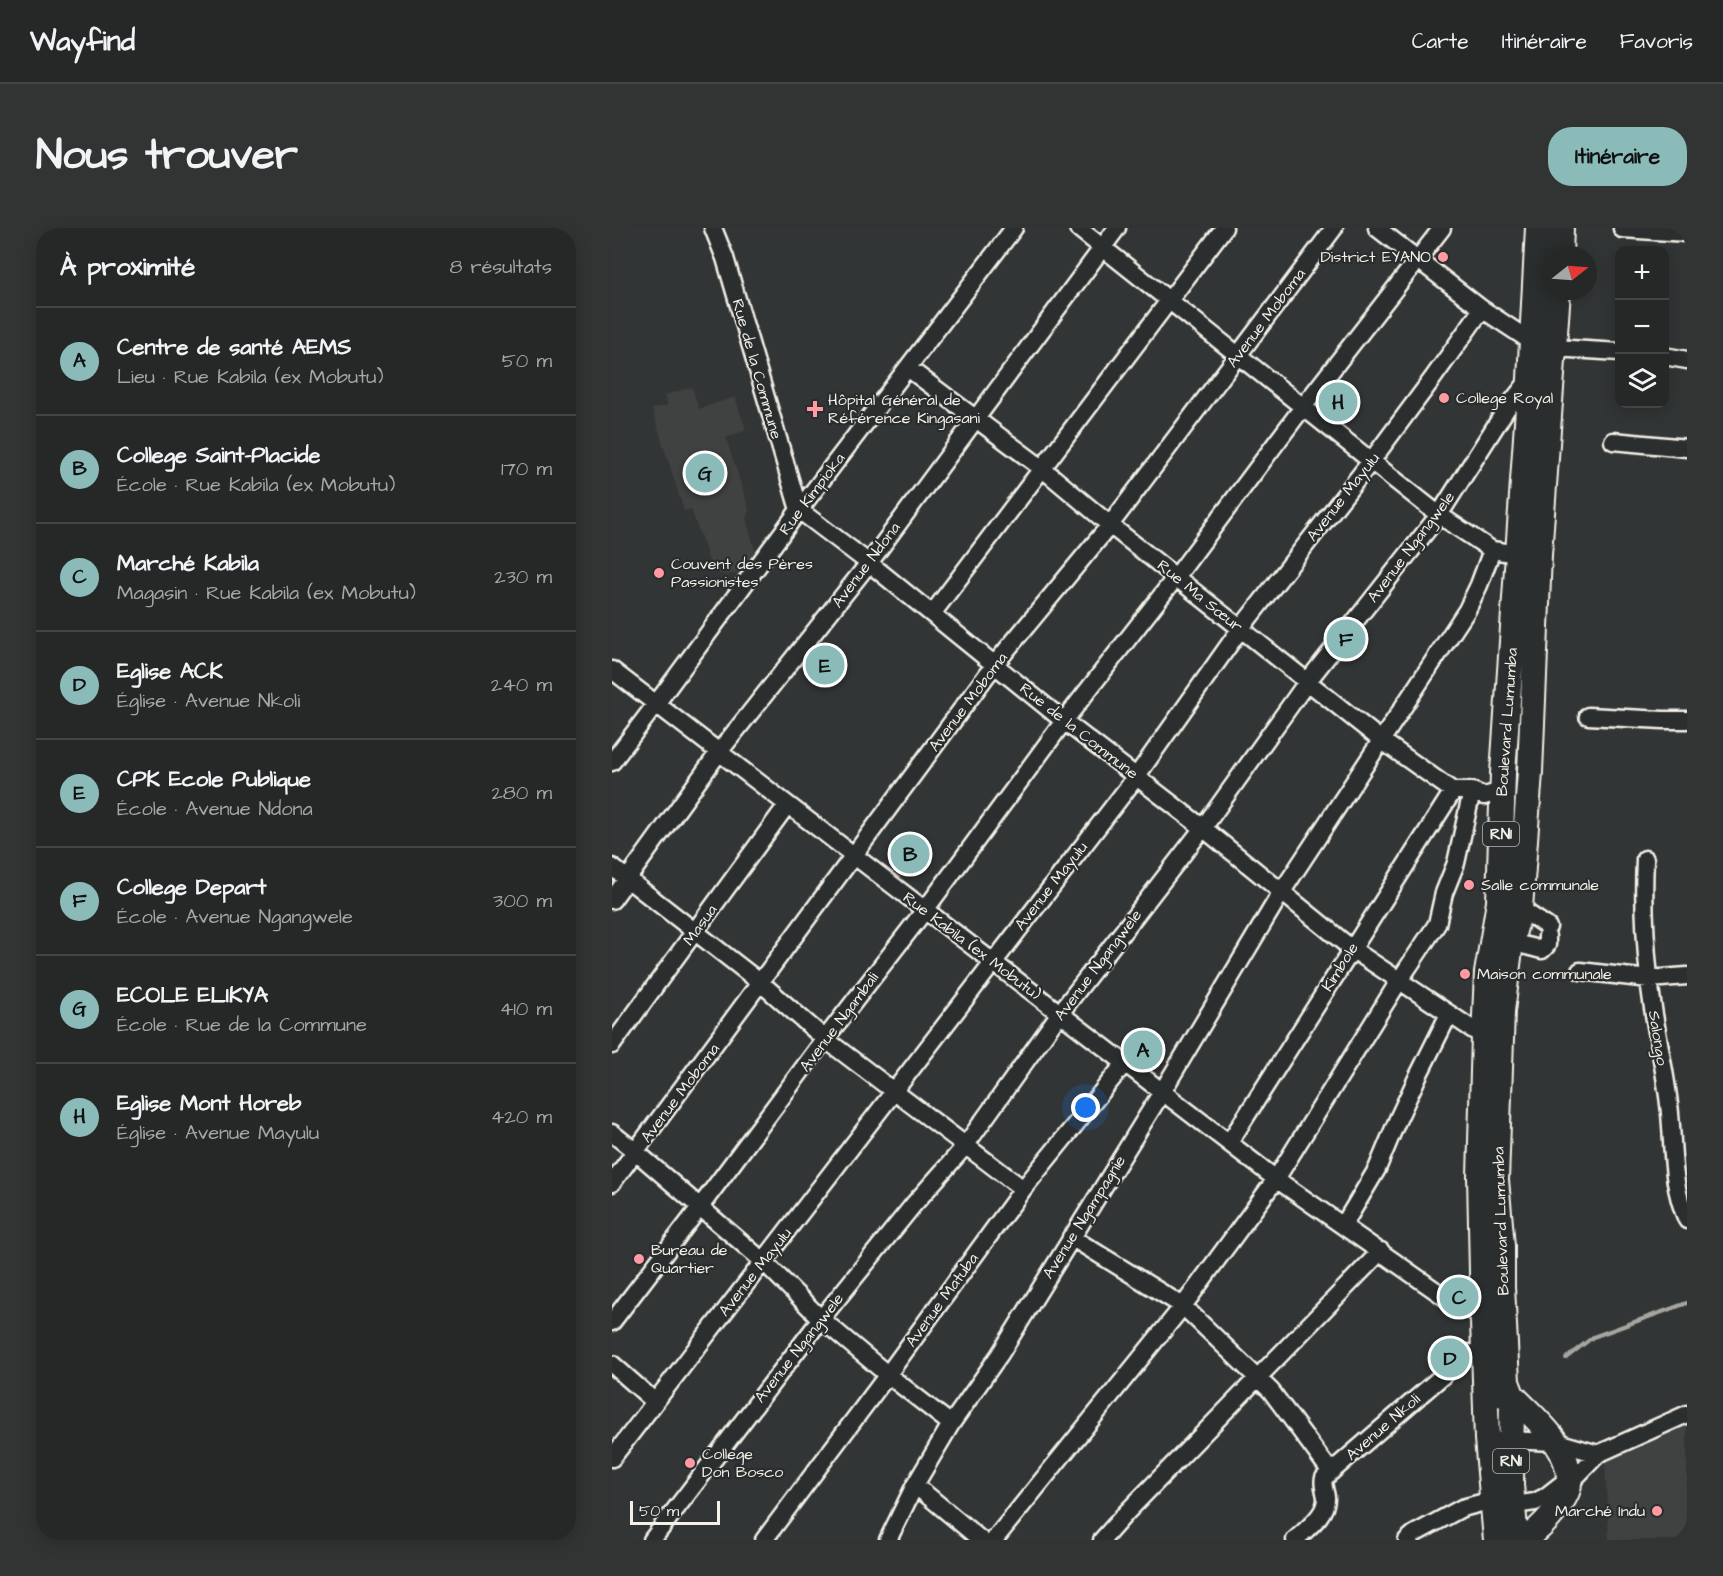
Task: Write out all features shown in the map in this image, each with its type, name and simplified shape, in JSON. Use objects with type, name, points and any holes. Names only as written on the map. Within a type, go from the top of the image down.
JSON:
[{"type":"highway","name":"Boulevard Lumumba","points":[[1516,1540],[1504,1504],[1499,1440],[1485,1396],[1480,1176],[1493,1037],[1502,1011],[1511,942],[1520,908],[1530,772],[1539,555],[1543,345],[1538,228]]},
{"type":"highway","points":[[1561,246],[1562,228]]},
{"type":"highway","name":"Boulevard Lumumba","points":[[1499,1440],[1512,1395],[1506,1382],[1502,1246],[1496,1180],[1493,1037],[1487,973],[1499,902],[1503,782],[1530,379],[1543,345],[1556,300]]},
{"type":"highway","points":[[1503,782],[1530,772]]},
{"type":"highway","points":[[1485,1396],[1512,1395],[1557,1442],[1567,1469],[1570,1484],[1567,1492],[1548,1519],[1534,1534],[1524,1540]]},
{"type":"highway","name":"Boulevard Lumumba","points":[[1496,1540],[1504,1504]]},
{"type":"street","name":"Rue de la Commune","points":[[713,228],[725,258],[799,510],[869,563],[1064,721],[1203,828],[1352,949],[1449,1014],[1493,1037]]},
{"type":"street","name":"Rue Kimpioka","points":[[612,762],[799,510],[1014,228]]},
{"type":"street","points":[[1078,228],[1439,515],[1492,550],[1518,554]]},
{"type":"street","name":"Avenue Ndona","points":[[612,900],[719,752],[869,563],[1117,228]]},
{"type":"street","points":[[932,614],[1224,228]]},
{"type":"street","name":"Avenue Moboma","points":[[612,1183],[995,664],[1110,525],[1334,228]]},
{"type":"street","points":[[1377,228],[1482,309],[1543,345],[1615,352]]},
{"type":"street","name":"Avenue Ngambali","points":[[612,1322],[925,910],[1064,721],[1442,228]]},
{"type":"street","points":[[1622,229],[1687,233]]},
{"type":"street","name":"Avenue Mayulu","points":[[612,1458],[1136,777],[1240,628],[1372,460],[1482,309]]},
{"type":"street","points":[[1669,357],[1687,360]]},
{"type":"street","name":"Rue Ma Sœur","points":[[908,368],[1042,469],[1381,740],[1453,791]]},
{"type":"street","name":"Avenue Ngangwele","points":[[652,1540],[821,1319],[914,1204],[965,1146],[1060,1013],[1203,828],[1307,682],[1439,515],[1507,408],[1530,379]]},
{"type":"street","points":[[1613,441],[1687,448]]},
{"type":"street","name":"Avenue Ngampagnie","points":[[888,1540],[915,1485],[951,1424],[1000,1354],[1162,1092],[1281,893],[1467,610],[1492,550]]},
{"type":"street","name":"Rue Kabila (ex Mobutu)","points":[[612,670],[1276,1179],[1449,1299],[1477,1314],[1483,1321]]},
{"type":"street","points":[[1588,716],[1687,720]]},
{"type":"street","points":[[1453,791],[1472,791],[1484,796],[1503,782]]},
{"type":"street","name":"Kimbole","points":[[1229,1143],[1453,791]]},
{"type":"street","points":[[994,1540],[1183,1306],[1276,1179],[1437,924],[1444,893],[1456,863],[1472,791]]},
{"type":"street","name":"Masua","points":[[612,1044],[787,805]]},
{"type":"street","name":"Salongo","points":[[1645,859],[1643,890],[1649,979],[1669,1105],[1674,1174],[1687,1220]]},
{"type":"street","points":[[612,867],[761,983],[825,1039],[1023,1189]]},
{"type":"street","points":[[1511,942],[1542,950],[1546,945],[1547,932],[1520,908]]},
{"type":"street","points":[[1580,971],[1649,979],[1687,976]]},
{"type":"street","points":[[1343,1226],[1377,1169],[1401,1112],[1449,1014]]},
{"type":"street","name":"Avenue Matuba","points":[[764,1540],[888,1375],[1023,1189],[1125,1063]]},
{"type":"street","points":[[612,1134],[764,1262],[821,1319],[951,1424]]},
{"type":"street","points":[[1071,1237],[1183,1306],[1271,1391],[1326,1478],[1324,1508],[1295,1540]]},
{"type":"street","points":[[1102,1540],[1381,1251]]},
{"type":"street","name":"Avenue Nkoli","points":[[1326,1478],[1469,1353]]},
{"type":"street","points":[[612,1364],[654,1401]]},
{"type":"street","points":[[1407,1540],[1462,1508],[1481,1503],[1535,1502],[1558,1486],[1570,1484],[1598,1454],[1687,1414]]},
{"type":"street","points":[[1499,1440],[1557,1442],[1598,1454]]},
{"type":"street","points":[[915,1485],[981,1540]]},
{"type":"shaded area","points":[[692,387],[699,409],[735,397],[746,430],[726,438],[749,509],[746,519],[756,553],[739,573],[726,575],[713,572],[691,509],[684,511],[652,409],[668,405],[665,395]]},
{"type":"shaded area","name":"Marché Indu","points":[[1687,1422],[1687,1540],[1609,1540],[1605,1461]]},
{"type":"waterway","points":[[1566,1358],[1593,1337],[1687,1303]]},
{"type":"place","name":"District EYANO","points":[[1443,257]]},
{"type":"place","name":"College Royal","points":[[1444,398]]},
{"type":"place","name":"Eglise Mont Horeb","points":[[1338,402]]},
{"type":"place","name":"Hôpital Général de Référence Kingasani","points":[[815,409]]},
{"type":"place","name":"ECOLE ELIKYA","points":[[705,473]]},
{"type":"place","name":"Couvent des Pères Passionistes","points":[[659,573]]},
{"type":"place","name":"College Depart","points":[[1346,639]]},
{"type":"place","name":"CPK Ecole Publique","points":[[825,665]]},
{"type":"place","name":"College Saint-Placide","points":[[910,854]]},
{"type":"place","name":"Salle communale","points":[[1469,885]]},
{"type":"place","name":"Maison communale","points":[[1465,974]]},
{"type":"place","name":"Centre de santé AEMS","points":[[1143,1050]]},
{"type":"place","name":"Bureau de Quartier","points":[[639,1259]]},
{"type":"place","name":"Marché Kabila","points":[[1459,1297]]},
{"type":"place","name":"Eglise ACK","points":[[1450,1358]]},
{"type":"place","name":"College Don Bosco","points":[[690,1463]]},
{"type":"place","name":"Marché Indu","points":[[1657,1511]]}]
